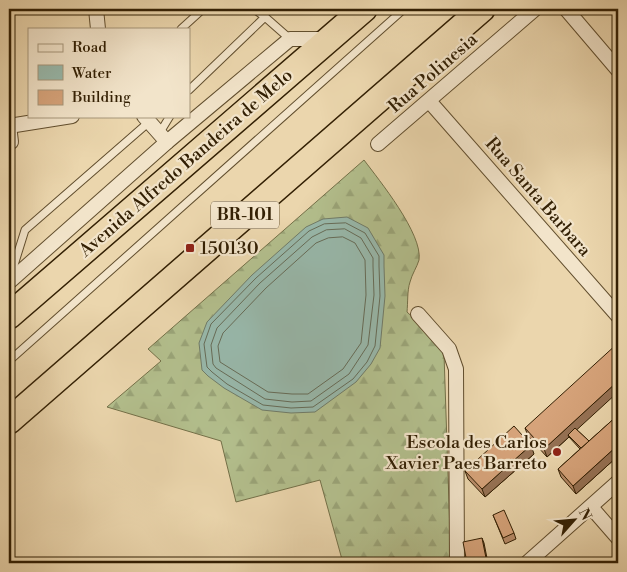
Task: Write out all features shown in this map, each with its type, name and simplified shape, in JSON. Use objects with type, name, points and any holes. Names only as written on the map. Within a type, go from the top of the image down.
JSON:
[{"type":"highway","name":"Avenida Alfredo Bandeira de Melo","points":[[9,316],[364,9]]},
{"type":"highway","name":"BR-101","points":[[9,421],[482,9]]},
{"type":"street","points":[[96,9],[98,28]]},
{"type":"street","name":"Rua Polinesia","points":[[378,144],[430,102],[535,9]]},
{"type":"street","points":[[566,9],[618,70]]},
{"type":"street","points":[[190,117],[290,39],[329,39]]},
{"type":"street","name":"Rua Santa Barbara","points":[[430,102],[618,316]]},
{"type":"street","points":[[11,142],[9,126],[59,118]]},
{"type":"street","points":[[9,280],[163,138],[189,118]]},
{"type":"street","points":[[146,119],[163,138]]},
{"type":"street","points":[[418,314],[449,349],[456,369],[457,563]]},
{"type":"street","points":[[527,563],[618,482]]},
{"type":"street","points":[[591,507],[618,538]]},
{"type":"lane","points":[[182,28],[203,9]]},
{"type":"lane","points":[[254,9],[290,39]]},
{"type":"lane","points":[[9,361],[404,9]]},
{"type":"lane","points":[[190,89],[265,18]]},
{"type":"lane","points":[[163,138],[169,118]]},
{"type":"lane","points":[[9,280],[25,230],[146,119]]},
{"type":"green space","points":[[364,160],[399,208],[414,236],[418,249],[419,260],[409,286],[407,312],[434,337],[444,354],[451,563],[405,563],[394,557],[366,563],[343,563],[320,480],[236,502],[221,441],[107,407],[161,361],[148,349]]},
{"type":"water","points":[[347,217],[368,228],[384,255],[385,296],[380,348],[371,364],[356,382],[315,412],[291,413],[262,410],[224,388],[208,376],[202,370],[199,343],[207,322],[252,275],[306,227],[323,219]]},
{"type":"building","points":[[618,343],[618,381],[544,449],[525,428]]},
{"type":"building","points":[[618,415],[618,445],[573,486],[558,469]]},
{"type":"building","points":[[514,426],[531,445],[482,489],[465,471]]},
{"type":"building","points":[[575,428],[589,441],[581,448],[568,435]]},
{"type":"building","points":[[504,510],[514,533],[503,538],[493,515]]},
{"type":"building","points":[[482,538],[487,563],[467,563],[463,542]]},
{"type":"place","name":"150130","points":[[190,248]]},
{"type":"place","name":"Escola des Carlos Xavier Paes Barreto","points":[[557,452]]}]
